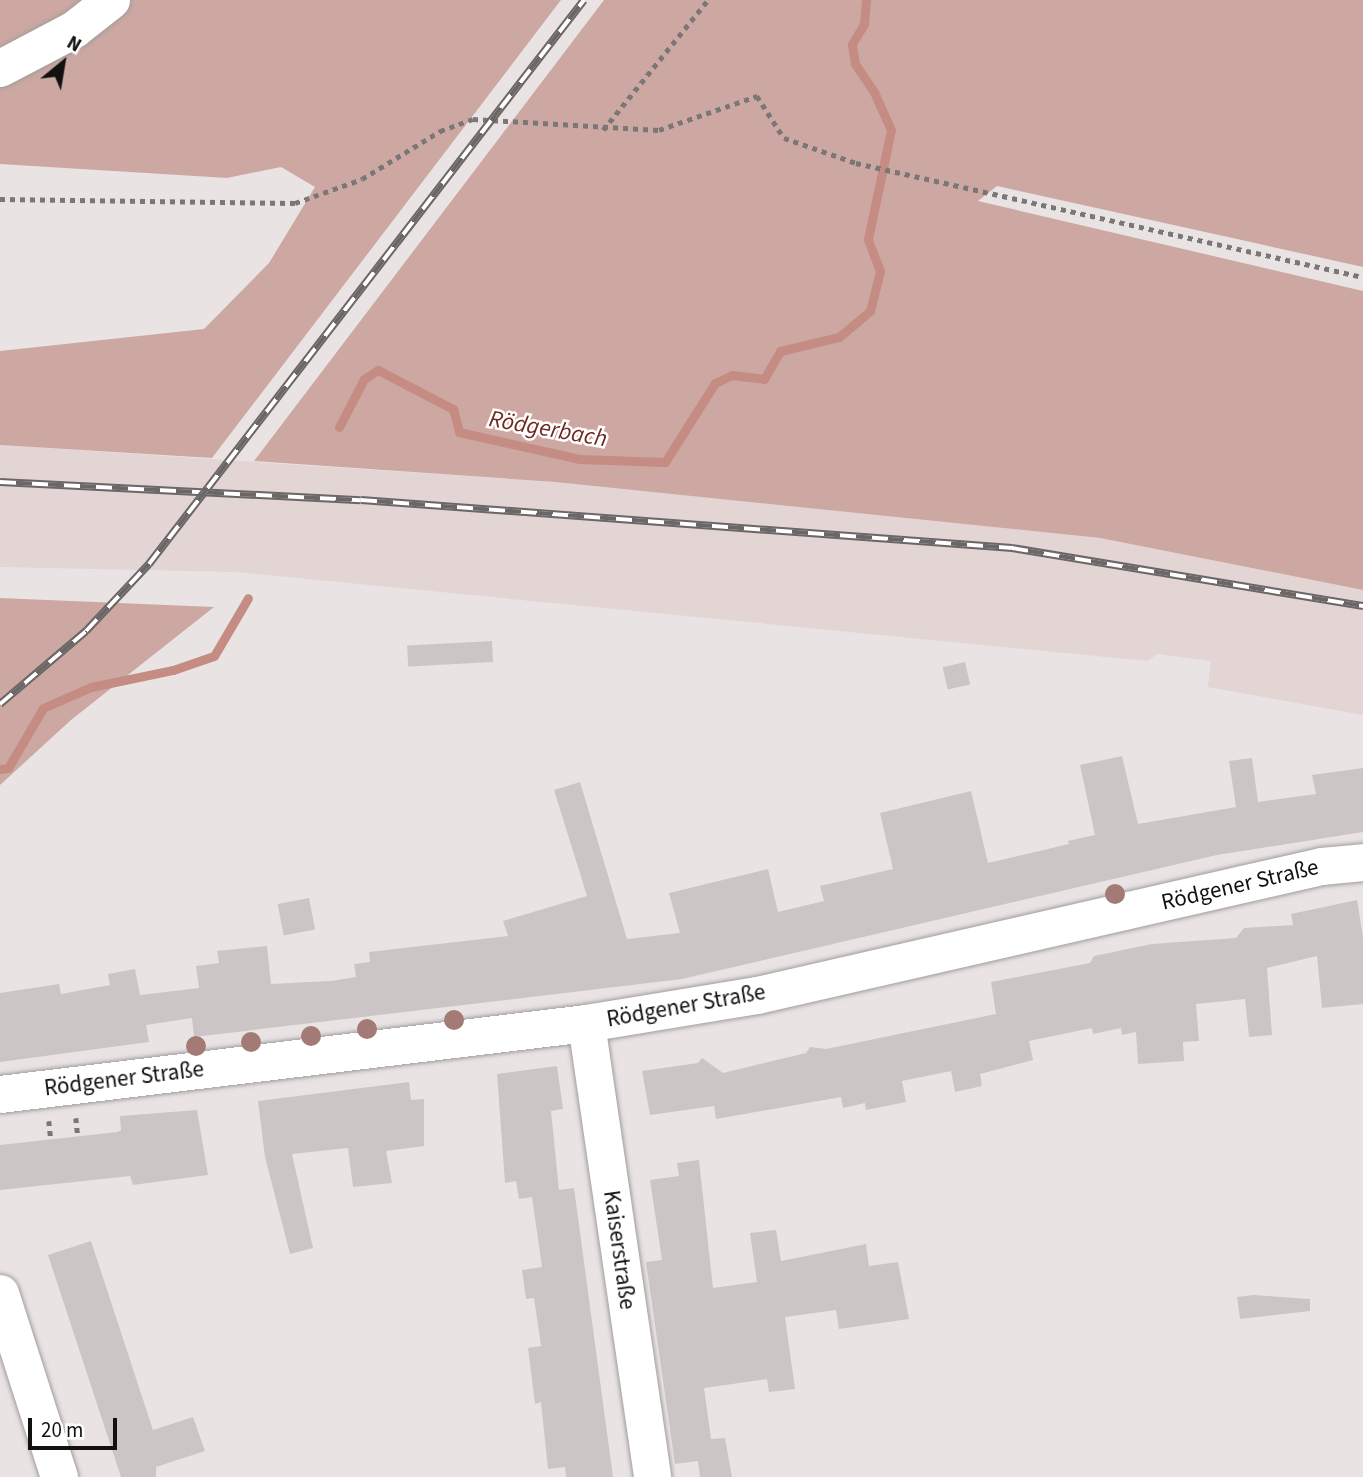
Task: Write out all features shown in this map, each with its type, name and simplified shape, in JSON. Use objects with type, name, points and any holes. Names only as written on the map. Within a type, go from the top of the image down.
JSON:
[{"type":"street","points":[[0,68],[74,29],[111,0]]},
{"type":"street","name":"Rödgener Straße","points":[[0,1094],[586,1023],[757,995],[1321,866],[1363,862]]},
{"type":"street","name":"Kaiserstraße","points":[[586,1023],[652,1477]]},
{"type":"street","points":[[0,1293],[59,1477]]},
{"type":"path","points":[[603,130],[708,0]]},
{"type":"path","points":[[0,199],[295,203],[362,179],[440,131],[473,119],[603,130],[659,130],[757,96],[784,138],[856,163],[1363,277]]},
{"type":"shaded area","points":[[0,0],[561,0],[212,458],[0,445],[0,351],[204,329],[269,263],[315,187],[281,167],[227,178],[0,164]]},
{"type":"shaded area","points":[[604,0],[1363,0],[1363,267],[997,186],[978,201],[1363,291],[1363,590],[1100,538],[555,482],[254,461]]},
{"type":"shaded area","points":[[0,445],[555,482],[1100,538],[1363,590],[1363,715],[1208,687],[1211,661],[1158,654],[1147,661],[235,572],[0,567]]},
{"type":"shaded area","points":[[0,598],[214,607],[71,720],[0,785]]},
{"type":"building","points":[[492,641],[493,662],[408,666],[407,645]]},
{"type":"building","points":[[965,662],[970,684],[948,690],[943,667]]},
{"type":"building","points":[[1122,756],[1138,824],[1236,807],[1229,761],[1252,758],[1258,802],[1316,794],[1312,775],[1363,768],[1363,832],[1217,855],[682,979],[194,1037],[192,1018],[146,1025],[149,1042],[0,1062],[0,993],[59,984],[61,994],[110,985],[108,974],[135,969],[140,995],[199,988],[196,966],[219,963],[217,951],[267,946],[271,984],[331,981],[356,977],[354,964],[370,962],[369,952],[508,936],[503,921],[587,896],[554,790],[580,782],[627,939],[680,933],[669,893],[768,869],[778,912],[824,901],[820,886],[893,869],[880,813],[971,791],[988,863],[1069,844],[1068,841],[1095,835],[1080,765]]},
{"type":"building","points":[[309,898],[315,929],[284,936],[278,904]]},
{"type":"building","points":[[1357,900],[1363,937],[1363,1004],[1322,1008],[1317,956],[1267,968],[1272,1035],[1249,1037],[1245,999],[1196,1004],[1199,1041],[1183,1042],[1184,1061],[1138,1064],[1136,1032],[1122,1035],[1121,1028],[1093,1034],[1092,1028],[1029,1041],[1033,1060],[980,1074],[982,1086],[955,1092],[951,1071],[902,1081],[906,1102],[866,1110],[865,1103],[843,1108],[841,1097],[716,1119],[714,1106],[650,1115],[642,1071],[698,1063],[702,1058],[723,1073],[806,1053],[810,1047],[826,1049],[996,1014],[991,982],[1090,963],[1094,956],[1152,944],[1236,938],[1244,928],[1293,925],[1291,914]]},
{"type":"building","points":[[557,1066],[563,1109],[551,1111],[559,1190],[574,1188],[613,1477],[566,1477],[565,1467],[548,1469],[541,1402],[535,1404],[528,1348],[541,1346],[534,1298],[526,1299],[522,1270],[542,1267],[532,1197],[519,1199],[516,1181],[505,1183],[497,1074]]},
{"type":"building","points":[[409,1082],[411,1100],[424,1099],[424,1146],[386,1151],[392,1183],[353,1187],[348,1148],[292,1154],[313,1248],[290,1254],[265,1157],[258,1101]]},
{"type":"building","points":[[197,1110],[208,1175],[133,1185],[130,1176],[0,1190],[0,1145],[117,1132],[121,1130],[120,1116]]},
{"type":"building","points":[[699,1160],[713,1288],[757,1282],[750,1233],[776,1230],[781,1261],[866,1244],[869,1266],[898,1262],[909,1319],[839,1329],[836,1310],[785,1317],[795,1389],[769,1392],[767,1379],[704,1388],[711,1439],[725,1438],[732,1477],[700,1477],[698,1461],[675,1464],[646,1262],[662,1260],[650,1180],[679,1176],[677,1163]]},
{"type":"building","points":[[91,1241],[153,1430],[193,1417],[205,1451],[156,1467],[156,1477],[121,1477],[48,1255]]},
{"type":"building","points":[[1254,1295],[1310,1299],[1310,1311],[1240,1319],[1237,1297]]},
{"type":"waterway","name":"Rödgerbach","points":[[339,427],[364,379],[378,370],[453,409],[459,432],[580,459],[665,462],[715,383],[732,375],[764,379],[780,351],[839,337],[870,311],[880,271],[868,239],[891,130],[874,92],[855,64],[852,44],[864,24],[866,0]]},
{"type":"waterway","name":"Rödgerbach","points":[[0,769],[8,768],[43,708],[91,687],[173,670],[214,656],[248,598]]},
{"type":"railway","points":[[0,704],[86,631],[149,564],[584,0]]},
{"type":"railway","points":[[0,482],[361,500],[1012,548],[1363,606]]}]
